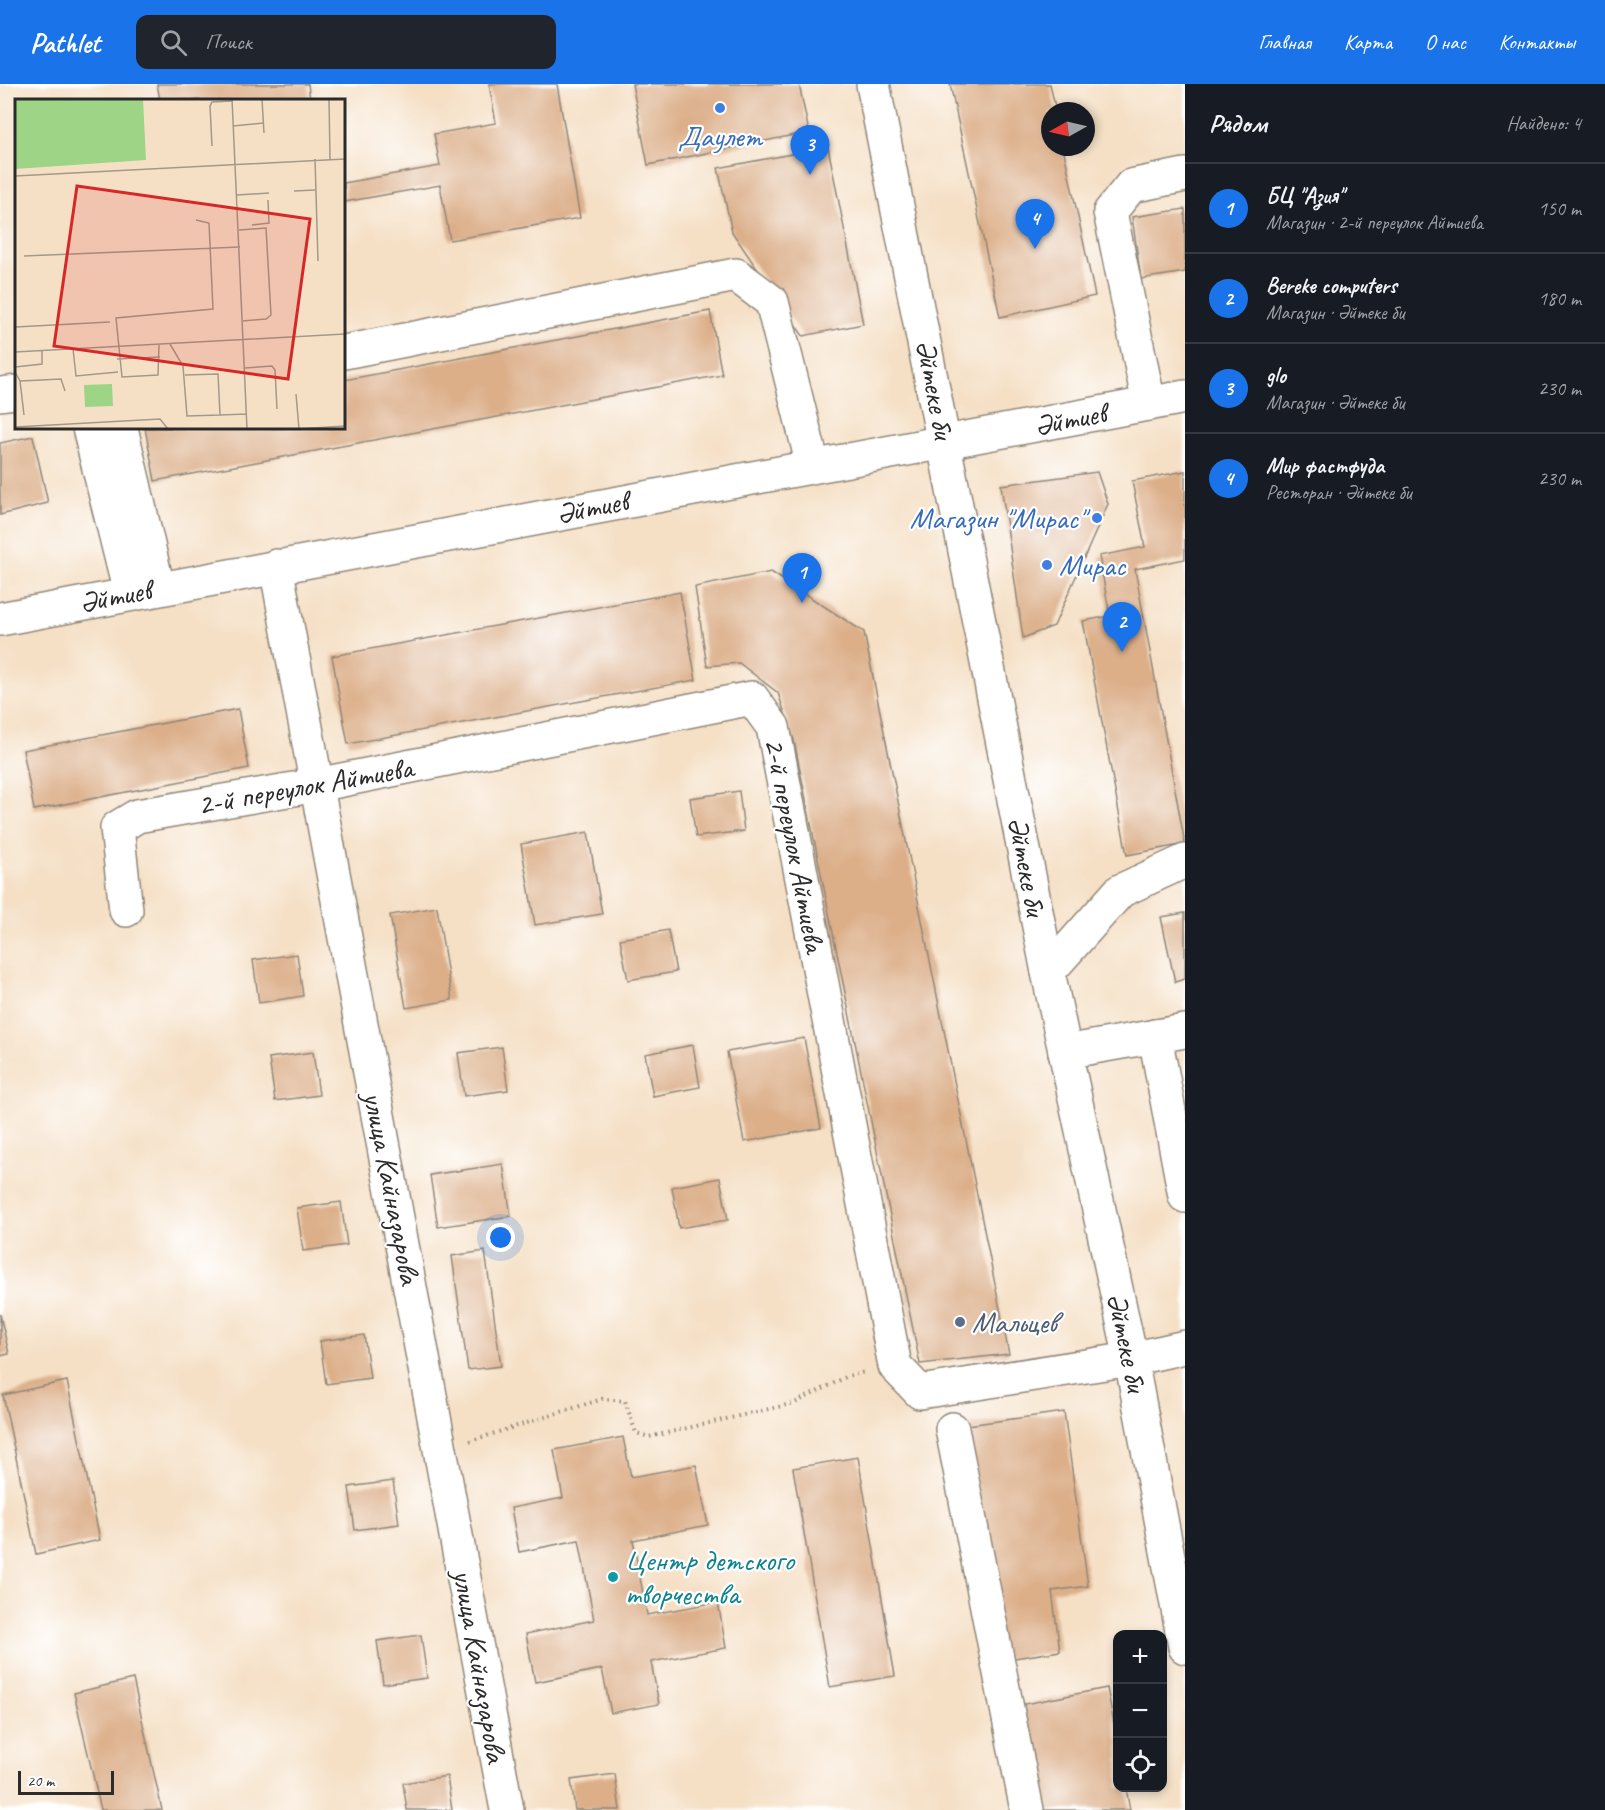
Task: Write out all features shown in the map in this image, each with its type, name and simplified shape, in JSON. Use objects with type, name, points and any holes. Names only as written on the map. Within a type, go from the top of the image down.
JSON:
[{"type":"street","name":"Әйтеке би","points":[[873,84],[1048,972],[1131,1359],[1185,1647]]},
{"type":"street","points":[[1149,404],[1110,212],[1131,186],[1185,175]]},
{"type":"street","points":[[345,352],[736,275],[772,302],[813,466]]},
{"type":"street","points":[[0,394],[15,392]]},
{"type":"street","name":"Әйтиев","points":[[0,619],[1185,398]]},
{"type":"street","points":[[89,429],[144,591]]},
{"type":"street","points":[[121,429],[144,591]]},
{"type":"street","name":"улица Кайназарова","points":[[276,566],[507,1810]]},
{"type":"street","name":"2-й переулок Айтиева","points":[[126,910],[117,828],[137,816],[316,785],[752,698],[773,727],[895,1366]]},
{"type":"street","points":[[1048,972],[1120,891],[1185,861]]},
{"type":"street","points":[[1065,1052],[1170,1034],[1185,1196]]},
{"type":"street","points":[[895,1366],[920,1392],[1131,1359],[1185,1347]]},
{"type":"street","points":[[952,1430],[1027,1810]]},
{"type":"path","points":[[441,1452],[488,1434],[602,1399],[625,1401],[636,1433],[649,1437],[795,1403],[848,1376],[895,1366]]},
{"type":"building","points":[[157,84],[308,84],[310,99],[160,99]]},
{"type":"building","points":[[489,84],[557,84],[580,218],[450,240],[440,185],[345,202],[345,183],[440,166],[434,134],[496,123]]},
{"type":"building","name":"Даулет","points":[[632,84],[799,84],[809,132],[648,165]]},
{"type":"building","points":[[950,84],[1050,84],[1054,102],[1041,102],[1041,156],[1065,156],[1095,296],[1000,317]]},
{"type":"building","points":[[828,147],[863,324],[803,336],[732,232],[718,168]]},
{"type":"building","points":[[1185,209],[1185,272],[1141,279],[1132,217]]},
{"type":"building","points":[[710,311],[722,375],[155,481],[145,429],[345,429],[345,380]]},
{"type":"building","points":[[33,436],[48,503],[0,515],[0,443]]},
{"type":"building","points":[[1185,471],[1185,559],[1135,569],[1185,844],[1127,855],[1083,621],[1110,616],[1099,556],[1145,547],[1132,481]]},
{"type":"building","name":"Мирас","points":[[1097,472],[1108,504],[1054,626],[1023,638],[1001,485]]},
{"type":"building","points":[[771,572],[864,632],[1009,1354],[920,1364],[794,740],[778,693],[739,663],[707,666],[695,587]]},
{"type":"building","points":[[680,592],[696,680],[348,744],[332,656]]},
{"type":"building","points":[[238,709],[249,768],[34,810],[23,750]]},
{"type":"building","points":[[739,791],[744,831],[696,837],[690,798]]},
{"type":"building","points":[[588,832],[602,914],[535,925],[521,844]]},
{"type":"building","points":[[437,907],[452,1000],[406,1008],[390,915]]},
{"type":"building","points":[[1185,913],[1185,979],[1175,982],[1161,917]]},
{"type":"building","points":[[668,930],[676,972],[628,980],[620,939]]},
{"type":"building","points":[[297,954],[303,996],[259,1003],[253,960]]},
{"type":"building","points":[[804,1038],[821,1128],[744,1142],[727,1052]]},
{"type":"building","points":[[693,1045],[700,1087],[653,1096],[645,1054]]},
{"type":"building","points":[[502,1047],[508,1090],[464,1096],[458,1053]]},
{"type":"building","points":[[313,1052],[319,1095],[275,1101],[269,1058]]},
{"type":"building","points":[[503,1164],[511,1216],[438,1227],[430,1175]]},
{"type":"building","points":[[720,1178],[728,1220],[679,1228],[672,1187]]},
{"type":"building","points":[[341,1202],[347,1245],[303,1251],[297,1208]]},
{"type":"building","points":[[485,1251],[501,1366],[468,1370],[452,1256]]},
{"type":"building","points":[[0,1314],[9,1354],[0,1356]]},
{"type":"building","points":[[364,1335],[370,1378],[326,1384],[320,1341]]},
{"type":"building","points":[[67,1381],[100,1540],[36,1554],[3,1395]]},
{"type":"building","points":[[1064,1412],[1088,1586],[1052,1591],[1060,1651],[1001,1660],[968,1425]]},
{"type":"building","name":"Центр детского творчества","points":[[623,1437],[631,1477],[696,1465],[708,1525],[633,1540],[647,1615],[718,1602],[726,1648],[651,1662],[659,1704],[611,1713],[602,1669],[535,1682],[526,1634],[594,1620],[579,1540],[519,1552],[511,1508],[563,1498],[554,1450]]},
{"type":"building","points":[[858,1457],[895,1676],[830,1687],[793,1468]]},
{"type":"building","points":[[393,1481],[399,1524],[355,1530],[349,1487]]},
{"type":"building","points":[[421,1635],[427,1678],[383,1684],[377,1641]]},
{"type":"building","points":[[133,1679],[162,1810],[101,1810],[74,1693]]},
{"type":"building","points":[[1107,1688],[1113,1719],[1113,1792],[1127,1792],[1130,1810],[1034,1810],[1014,1706]]},
{"type":"building","points":[[615,1774],[620,1810],[575,1810],[571,1780]]},
{"type":"building","points":[[447,1776],[452,1810],[407,1810],[403,1783]]},
{"type":"place","name":"Даулет","points":[[720,108]]},
{"type":"place","name":"glo","points":[[810,175]]},
{"type":"place","name":"Мир фастфуда","points":[[1035,249]]},
{"type":"place","name":"Магазин \"Мирас\"","points":[[1097,518]]},
{"type":"place","name":"Мирас","points":[[1047,565]]},
{"type":"place","name":"БЦ \"Азия\"","points":[[802,603]]},
{"type":"place","name":"Bereke computers","points":[[1122,652]]},
{"type":"place","name":"Мальцев","points":[[960,1322]]},
{"type":"place","name":"Центр детского творчества","points":[[613,1577]]}]
